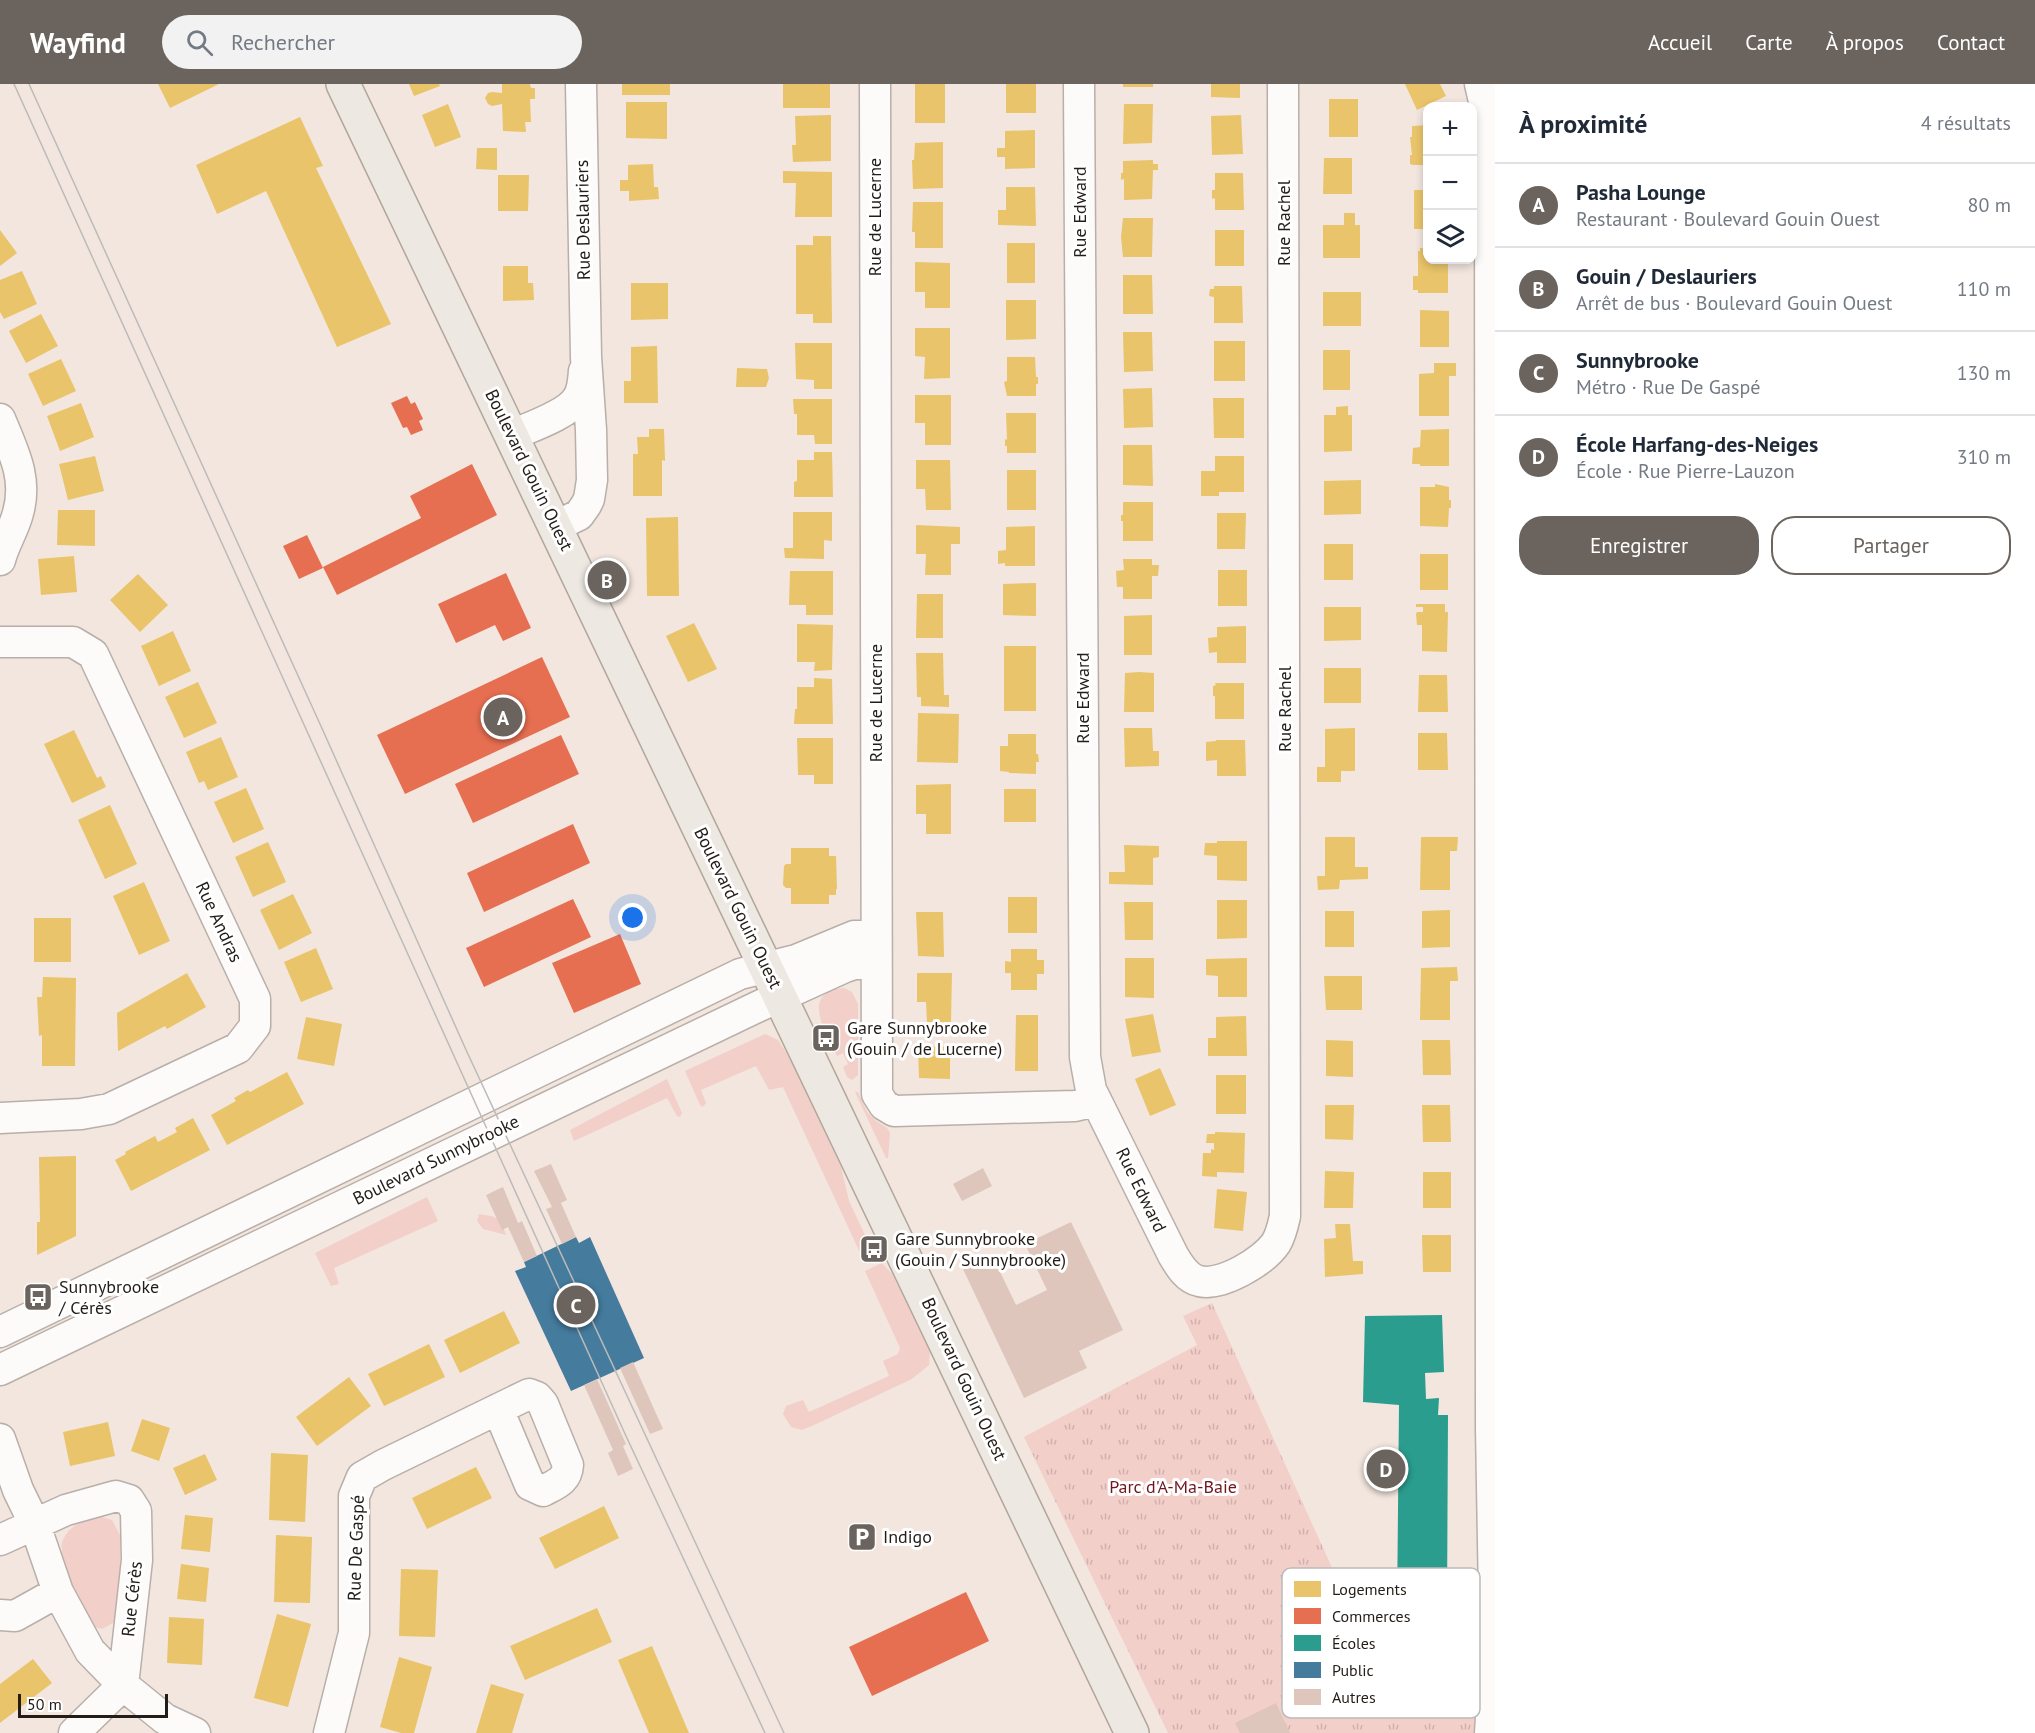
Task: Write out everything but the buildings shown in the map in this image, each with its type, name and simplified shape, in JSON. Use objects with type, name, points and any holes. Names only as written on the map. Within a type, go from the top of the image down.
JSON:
[{"type":"main road","name":"Boulevard Gouin Ouest","points":[[344,84],[1132,1733]]},
{"type":"street","name":"Rue Deslauriers","points":[[556,526],[579,515],[589,499],[592,480],[586,357],[581,84]]},
{"type":"street","name":"Rue de Lucerne","points":[[875,84],[876,1083],[880,1100],[894,1111],[1083,1106],[1096,1101]]},
{"type":"street","name":"Rue Edward","points":[[1079,84],[1084,1039],[1087,1073],[1096,1101],[1173,1255],[1185,1273],[1198,1281]]},
{"type":"street","name":"Rue Rachel","points":[[1198,1281],[1212,1282],[1223,1279],[1259,1260],[1277,1241],[1285,1216],[1283,84]]},
{"type":"street","points":[[1480,84],[1489,123],[1490,152],[1495,1655],[1491,1733]]},
{"type":"street","name":"Rue Deslauriers","points":[[512,435],[574,404],[581,391],[586,357]]},
{"type":"street","points":[[0,419],[20,467],[22,494],[18,514],[0,560]]},
{"type":"street","name":"Rue Andras","points":[[0,642],[73,642],[93,654],[255,999],[255,1026],[238,1048],[109,1109],[81,1114],[0,1118]]},
{"type":"street","name":"Boulevard Sunnybrooke","points":[[0,1370],[503,1127],[773,982],[796,960],[854,936],[876,950]]},
{"type":"street","name":"Boulevard Sunnybrooke","points":[[0,1332],[740,974],[773,982]]},
{"type":"street","name":"Rue De Gaspé","points":[[329,1733],[354,1633],[354,1496],[363,1477],[498,1409]]},
{"type":"street","points":[[0,1440],[18,1490],[35,1525],[58,1592],[90,1652],[123,1685],[165,1719],[195,1733]]},
{"type":"street","name":"Rue Cérès","points":[[0,1540],[66,1510],[116,1496],[129,1500],[136,1510],[137,1560],[123,1685]]},
{"type":"street","points":[[0,1615],[15,1616],[58,1592]]},
{"type":"street","points":[[74,1733],[123,1685]]},
{"type":"green space","points":[[844,988],[852,992],[858,1004],[858,1075],[852,1080],[847,1077],[843,1067],[848,1064],[843,1053],[837,1056],[827,1036],[819,1005],[822,997],[830,991]]},
{"type":"green space","points":[[765,1034],[778,1040],[789,1057],[841,1167],[849,1201],[873,1252],[862,1257],[783,1087],[769,1090],[756,1066],[701,1090],[706,1103],[703,1107],[700,1105],[685,1071]]},
{"type":"green space","points":[[667,1079],[682,1113],[680,1117],[677,1116],[667,1098],[574,1141],[570,1130]]},
{"type":"green space","points":[[855,1092],[858,1092],[867,1112],[890,1133],[888,1158],[886,1158]]},
{"type":"green space","points":[[427,1197],[438,1221],[334,1268],[339,1284],[331,1286],[315,1253]]},
{"type":"green space","points":[[479,1214],[497,1218],[506,1235],[483,1229],[477,1221]]},
{"type":"green space","points":[[882,1263],[892,1274],[930,1352],[929,1365],[912,1379],[814,1425],[802,1430],[791,1427],[783,1414],[786,1406],[803,1400],[809,1412],[889,1376],[883,1361],[898,1354],[900,1348],[865,1271]]},
{"type":"green space","name":"Parc d'A-Ma-Baie","points":[[1212,1303],[1332,1568],[1282,1568],[1282,1718],[1480,1718],[1480,1647],[1494,1648],[1490,1733],[1168,1733],[1024,1437],[1197,1345],[1183,1316]]},
{"type":"green space","points":[[102,1517],[112,1520],[120,1535],[120,1603],[118,1615],[113,1623],[102,1629],[89,1624],[80,1613],[63,1558],[62,1543],[68,1531],[73,1527]]},
{"type":"tram line","points":[[14,84],[626,1436],[765,1733]]},
{"type":"tram line","points":[[29,84],[467,1052],[784,1733]]},
{"type":"place","name":"Gouin / Deslauriers","points":[[607,580]]},
{"type":"place","name":"Pasha Lounge","points":[[503,717]]},
{"type":"place","name":"Gare Sunnybrooke (Gouin / de Lucerne)","points":[[826,1038]]},
{"type":"place","name":"Gare Sunnybrooke (Gouin / Sunnybrooke)","points":[[874,1249]]},
{"type":"place","name":"Sunnybrooke / Cérès","points":[[38,1297]]},
{"type":"place","name":"Sunnybrooke","points":[[576,1305]]},
{"type":"place","name":"École Harfang-des-Neiges","points":[[1386,1469]]},
{"type":"place","name":"Indigo","points":[[862,1537]]}]
